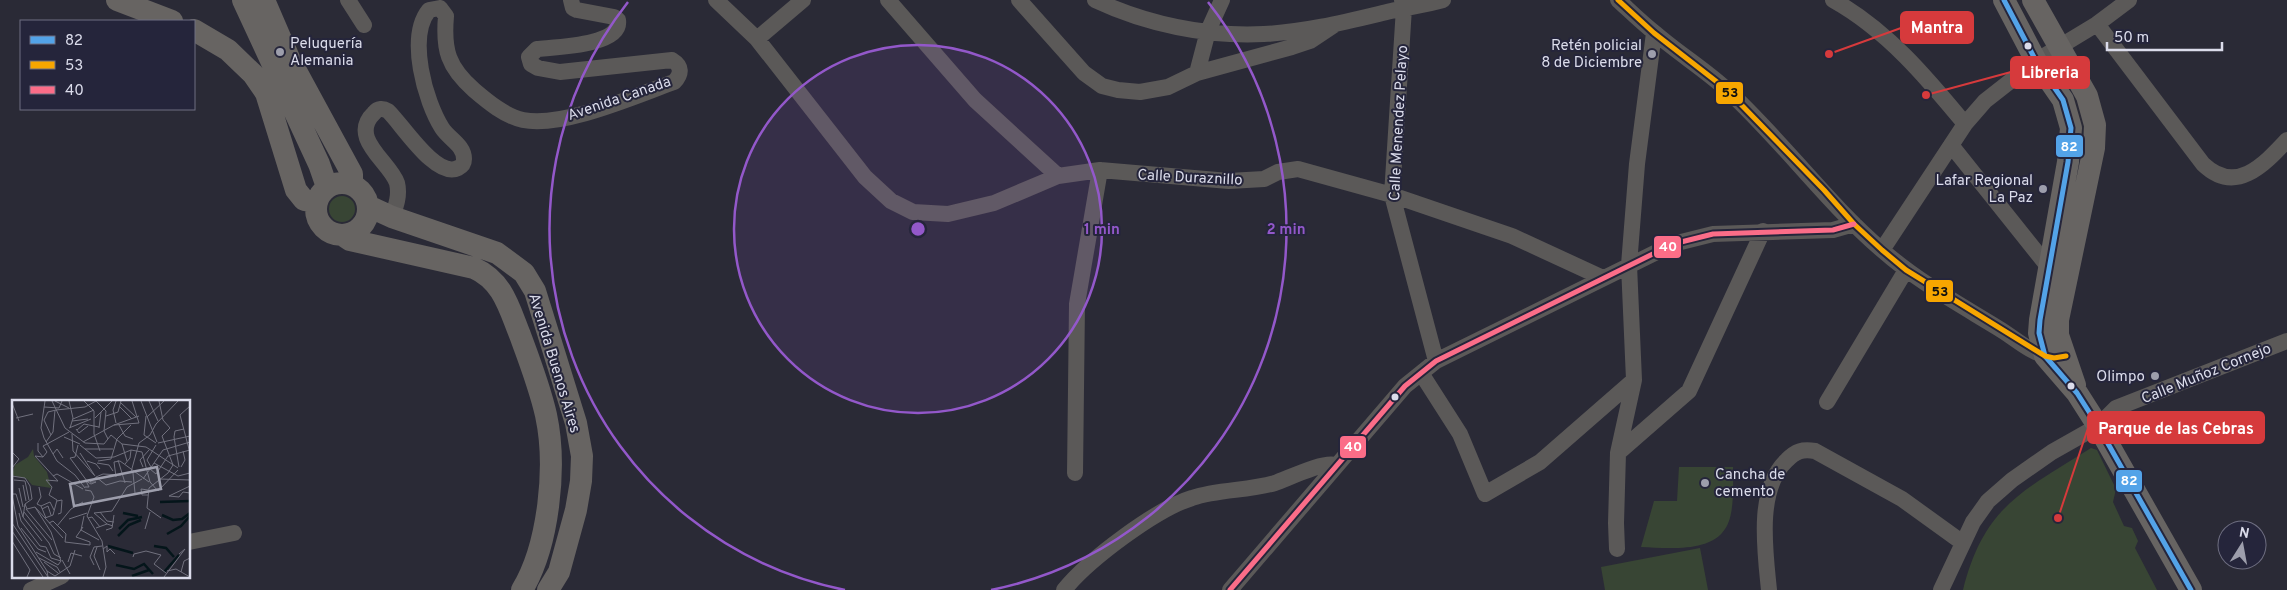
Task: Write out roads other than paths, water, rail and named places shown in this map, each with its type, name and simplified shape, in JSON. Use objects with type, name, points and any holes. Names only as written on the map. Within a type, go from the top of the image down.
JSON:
[{"type":"main road","points":[[117,0],[169,20]]},
{"type":"main road","points":[[195,31],[228,50],[253,74],[266,93],[296,190],[304,200],[321,195],[344,183],[360,190],[368,206],[365,222],[352,234],[344,236],[328,232],[317,219],[321,195],[319,164],[243,0]]},
{"type":"main road","points":[[264,0],[289,58],[352,174],[352,185]]},
{"type":"main road","points":[[2004,0],[2036,60],[2063,100],[2071,128],[2068,162],[2050,269],[2048,334],[2055,356],[2098,426],[2191,590]]},
{"type":"main road","points":[[2033,0],[2087,96],[2095,125],[2094,148],[2058,320],[2048,334]]},
{"type":"main road","name":"Avenida Buenos Aires","points":[[368,206],[392,217],[497,253],[524,273],[535,291],[576,423],[582,456],[581,480],[576,510],[559,572],[548,590]]},
{"type":"main road","name":"Avenida Buenos Aires","points":[[344,236],[350,240],[474,268],[494,281],[505,297],[537,380],[547,417],[551,459],[546,518],[530,577],[522,590]]},
{"type":"street","points":[[348,0],[364,25]]},
{"type":"street","name":"Avenida Canada","points":[[392,217],[398,193],[397,183],[372,149],[367,138],[368,121],[377,110],[388,111],[424,153],[443,168],[455,169],[464,163],[462,150],[443,129],[431,104],[424,81],[419,48],[420,28],[424,16],[434,7],[447,6],[444,37],[446,53],[460,78],[497,107],[522,119],[540,122],[582,114],[674,82],[679,77],[680,69],[678,63],[672,60],[560,72],[538,68],[531,64],[529,57],[537,48],[578,46],[602,38],[616,30],[618,20],[614,17],[577,10],[573,8],[571,0]]},
{"type":"street","points":[[716,0],[757,39],[803,0]]},
{"type":"street","points":[[888,0],[975,100],[1058,176]]},
{"type":"street","points":[[1019,0],[1084,73],[1102,86],[1140,92],[1168,87],[1197,72],[1310,41],[1334,24]]},
{"type":"street","points":[[1095,0],[1122,13],[1146,20],[1208,31],[1239,34],[1264,34],[1334,24],[1403,4],[1442,0]]},
{"type":"street","points":[[1197,72],[1208,31],[1222,0]]},
{"type":"street","points":[[1618,0],[1654,33],[1726,89],[1824,190],[1854,224],[1906,270],[1998,328],[2055,356]]},
{"type":"street","points":[[1833,0],[1854,11],[1920,69],[1965,124]]},
{"type":"street","points":[[1882,250],[1965,124],[1985,101],[2036,60],[2097,24],[2129,0]]},
{"type":"street","name":"Calle Menendez Pelayo","points":[[1403,4],[1392,195],[1436,360]]},
{"type":"street","points":[[2097,24],[2210,171],[2228,178],[2250,173],[2260,167],[2287,140]]},
{"type":"street","points":[[1617,549],[1618,453],[1634,380],[1629,265],[1637,164],[1654,33]]},
{"type":"street","name":"Calle Duraznillo","points":[[757,39],[865,176],[891,201],[913,212],[948,214],[994,204],[1058,176],[1100,170],[1229,181],[1264,180],[1278,172],[1298,169],[1392,195],[1512,236],[1603,278]]},
{"type":"street","points":[[1951,145],[2065,286]]},
{"type":"street","points":[[1074,473],[1077,304],[1100,170]]},
{"type":"street","points":[[1230,590],[1335,465],[1405,386],[1436,360],[1673,244],[1713,234],[1832,230],[1854,224]]},
{"type":"street","points":[[1618,453],[1689,390],[1763,231]]},
{"type":"street","points":[[1827,402],[1906,270]]},
{"type":"street","points":[[1998,328],[2048,334]]},
{"type":"street","name":"Calle Muñoz Cornejo","points":[[1941,590],[1973,522],[1988,502],[2012,480],[2052,452],[2098,426],[2116,408],[2287,341]]},
{"type":"street","points":[[1421,373],[1460,434],[1485,494],[1540,462],[1634,380]]},
{"type":"street","points":[[1769,590],[1766,526],[1767,497],[1771,481],[1778,468],[1796,452],[1805,450],[1815,451],[1841,465],[1902,499],[1963,543]]},
{"type":"street","points":[[1064,590],[1081,571],[1145,522],[1192,498],[1267,485],[1298,476],[1322,464],[1335,465]]},
{"type":"street","points":[[190,542],[234,533]]},
{"type":"street","points":[[31,590],[58,578]]},
{"type":"place","name":"Peluquería Alemania","points":[[280,52]]},
{"type":"place","name":"Retén policial 8 de Diciembre","points":[[1652,54]]},
{"type":"place","name":"Mantra","points":[[1829,54]]},
{"type":"place","name":"Libreria","points":[[1926,95]]},
{"type":"place","name":"Lafar Regional La Paz","points":[[2043,189]]},
{"type":"place","name":"Olimpo","points":[[2155,376]]},
{"type":"place","name":"Cancha de cemento","points":[[1705,483]]},
{"type":"place","name":"Parque de las Cebras","points":[[2058,518]]}]
